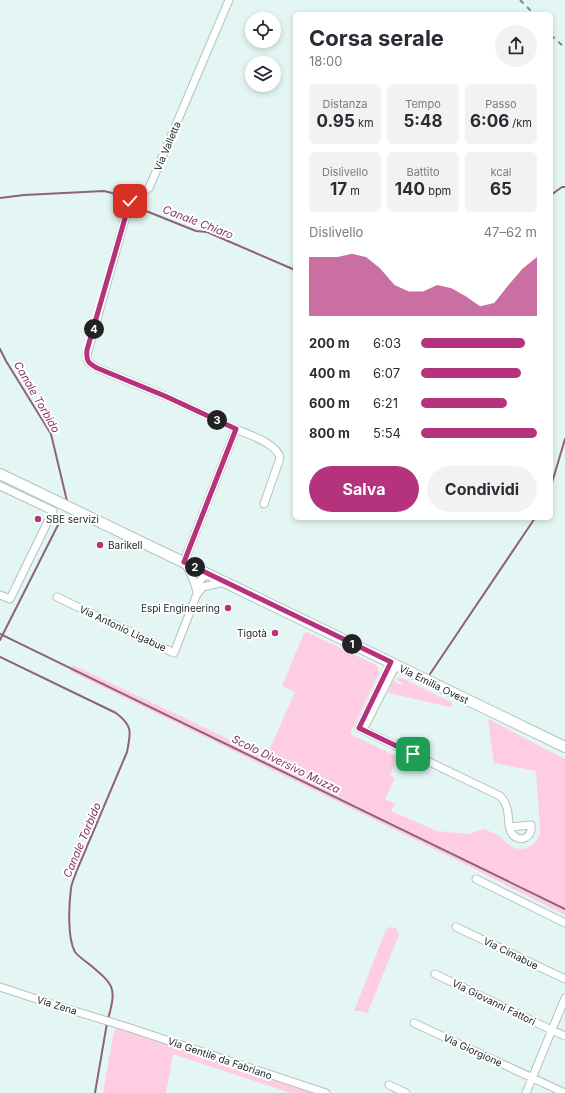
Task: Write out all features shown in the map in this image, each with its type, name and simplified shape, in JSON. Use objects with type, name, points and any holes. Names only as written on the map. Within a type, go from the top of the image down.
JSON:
[{"type":"main road","name":"Via Emilia Ovest","points":[[0,474],[185,562],[565,747]]},
{"type":"street","name":"Via Valletta","points":[[229,0],[148,188],[134,197],[130,203],[87,350],[87,359],[88,362],[97,368],[165,396],[272,446],[280,458],[264,504]]},
{"type":"street","points":[[224,582],[199,589],[185,562],[236,429]]},
{"type":"street","points":[[0,486],[53,511],[10,600],[0,595]]},
{"type":"street","name":"Via Antonio Ligabue","points":[[57,597],[174,653],[199,589],[206,580],[207,573]]},
{"type":"street","points":[[393,664],[361,729],[500,796],[506,804],[510,827]]},
{"type":"street","points":[[476,879],[565,923]]},
{"type":"street","name":"Via Cimabue","points":[[456,927],[565,979]]},
{"type":"street","name":"Via Giovanni Fattori","points":[[436,974],[565,1036]]},
{"type":"street","name":"Via Zena","points":[[0,987],[114,1023]]},
{"type":"street","points":[[526,1093],[565,998]]},
{"type":"street","name":"Via Gentile da Fabriano","points":[[114,1023],[326,1093]]},
{"type":"street","name":"Via Giorgione","points":[[414,1023],[565,1093]]},
{"type":"street","points":[[389,1085],[406,1093]]},
{"type":"shaded area","points":[[307,632],[376,665],[378,668],[379,673],[350,734],[398,757],[390,776],[395,778],[385,799],[395,804],[391,811],[437,831],[469,834],[484,829],[499,836],[515,848],[522,849],[530,847],[540,834],[536,771],[494,763],[488,719],[565,759],[565,915],[473,868],[70,671],[73,665],[353,799],[267,755],[295,692],[282,686],[304,633]]},
{"type":"shaded area","points":[[398,678],[402,678],[453,703],[450,707],[388,693],[393,681],[402,685],[403,683],[396,680]]},
{"type":"shaded area","points":[[389,927],[396,928],[399,935],[367,1014],[361,1011],[354,1011],[386,930]]},
{"type":"shaded area","points":[[122,1027],[320,1093],[291,1093],[173,1054],[166,1093],[103,1093],[114,1032],[118,1028]]},
{"type":"waterway","name":"Canale Chiaro","points":[[553,194],[562,187],[565,187]]},
{"type":"waterway","name":"Canale Chiaro","points":[[0,198],[24,195],[104,191],[112,193],[127,203]]},
{"type":"waterway","name":"Canale Chiaro","points":[[131,205],[196,231],[207,232],[293,269]]},
{"type":"waterway","name":"Canale Torbido","points":[[0,349],[51,434],[67,501]]},
{"type":"waterway","points":[[553,479],[565,439]]},
{"type":"waterway","name":"Canale Torbido","points":[[0,640],[63,515]]},
{"type":"waterway","points":[[430,674],[534,520]]},
{"type":"waterway","name":"Scolo Diversivo Muzza","points":[[0,634],[565,909]]},
{"type":"waterway","name":"Canale Torbido","points":[[0,657],[116,713],[128,726],[130,734],[127,752],[71,886],[69,921],[72,946],[75,952],[104,977],[111,987],[113,993],[108,1019]]},
{"type":"waterway","name":"Canale Torbido","points":[[95,1093],[107,1023]]},
{"type":"railway","points":[[520,0],[532,12]]},
{"type":"railway","points":[[553,37],[565,48]]},
{"type":"place","name":"SBE servizi","points":[[38,519]]},
{"type":"place","name":"Barikell","points":[[100,545]]},
{"type":"place","name":"Espi Engineering","points":[[228,608]]},
{"type":"place","name":"Tigotà","points":[[275,633]]},
{"type":"route","points":[[130,201],[87,350],[88,362],[97,368],[165,396],[236,429],[184,562],[391,662],[359,728],[413,754]]}]
